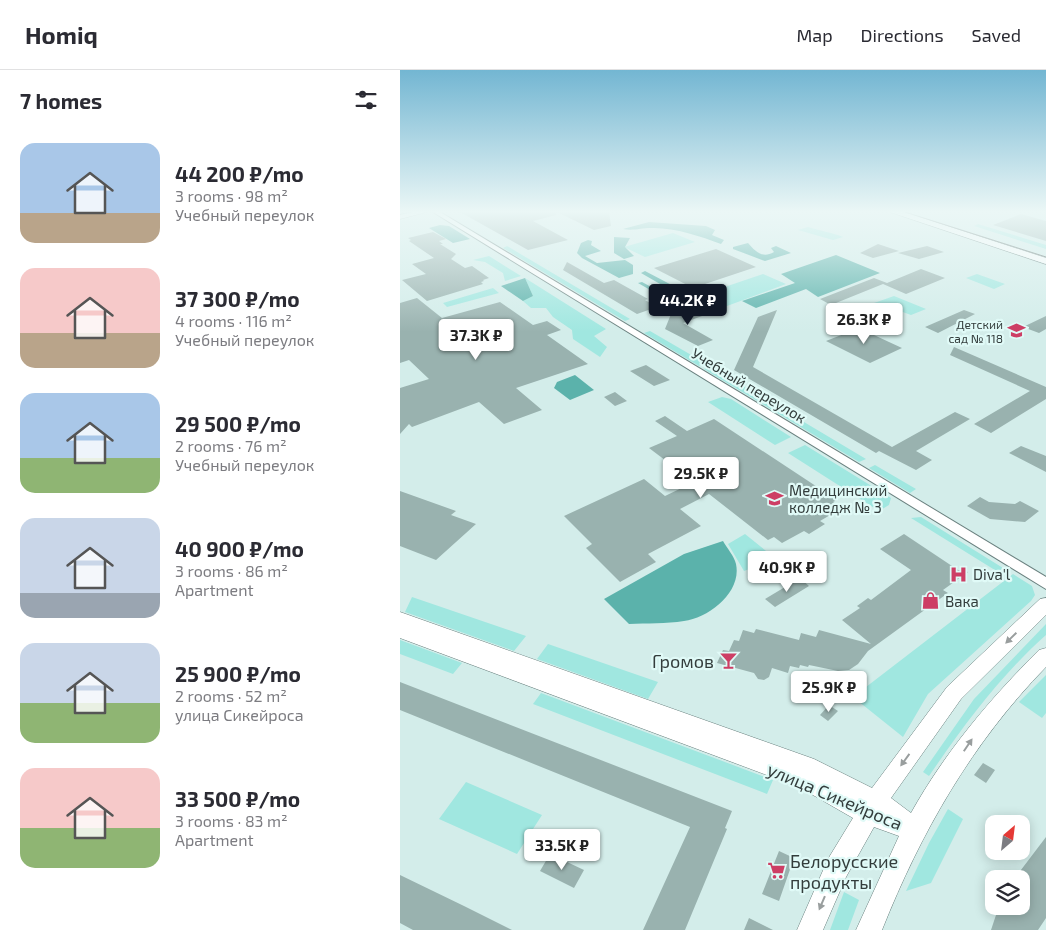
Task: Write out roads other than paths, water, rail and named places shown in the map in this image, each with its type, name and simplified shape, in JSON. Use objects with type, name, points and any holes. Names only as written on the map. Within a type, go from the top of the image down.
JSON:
[{"type":"main road","points":[[1021,252],[1046,260]]},
{"type":"street","name":"Учебный переулок","points":[[502,252],[1046,584]]},
{"type":"street","points":[[810,930],[837,868],[872,807],[954,693],[1046,604]]},
{"type":"street","name":"улица Сикейроса","points":[[400,619],[814,769],[872,807],[914,830]]},
{"type":"street","name":"улица Сикейроса","points":[[400,631],[806,780],[872,807]]},
{"type":"street","points":[[870,930],[884,893],[914,830],[977,732],[1016,684],[1046,655]]},
{"type":"tram line","points":[[1031,252],[1046,257]]},
{"type":"place","name":"Детский сад № 118","points":[[1017,331]]},
{"type":"place","name":"Медицинский колледж № 3","points":[[775,499]]},
{"type":"place","name":"Diva'l","points":[[959,574]]},
{"type":"place","name":"Вака","points":[[931,601]]},
{"type":"place","name":"Громов","points":[[728,661]]},
{"type":"place","name":"Белорусские продукты","points":[[776,871]]}]
